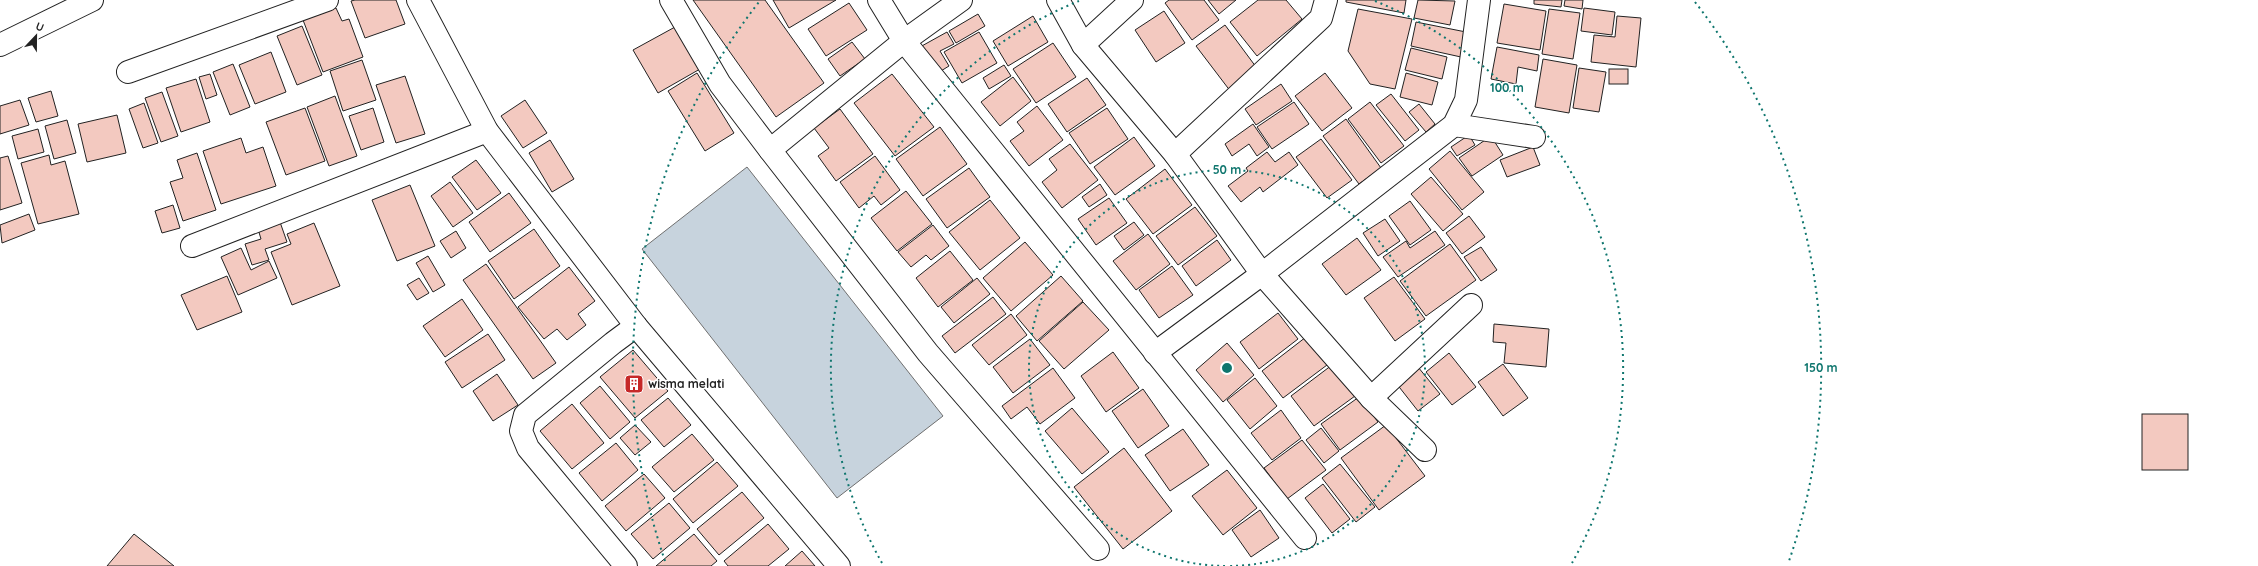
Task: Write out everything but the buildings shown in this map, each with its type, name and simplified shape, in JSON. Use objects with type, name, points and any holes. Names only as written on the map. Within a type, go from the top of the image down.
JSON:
[{"type":"street","points":[[0,45],[92,0]]},
{"type":"street","points":[[128,72],[327,0]]},
{"type":"street","points":[[418,0],[487,131],[636,326],[839,566]]},
{"type":"street","points":[[672,0],[720,84],[770,150],[928,353],[1098,549]]},
{"type":"street","points":[[879,0],[904,41],[1305,538]]},
{"type":"street","points":[[770,150],[904,41],[961,0]]},
{"type":"street","points":[[1058,0],[1083,45],[1175,154],[1262,274],[1371,398],[1425,450]]},
{"type":"street","points":[[1083,45],[1132,0]]},
{"type":"street","points":[[1175,154],[1321,18],[1326,0]]},
{"type":"street","points":[[1155,354],[1262,274],[1454,125],[1466,100],[1479,0]]},
{"type":"street","points":[[1454,125],[1534,137]]},
{"type":"street","points":[[192,246],[487,131]]},
{"type":"street","points":[[1371,398],[1472,305]]},
{"type":"street","points":[[626,566],[528,448],[521,431],[525,415],[636,326]]},
{"type":"shaded area","points":[[747,167],[943,416],[837,498],[642,249]]},
{"type":"place","name":"wisma melati","points":[[634,384]]}]
